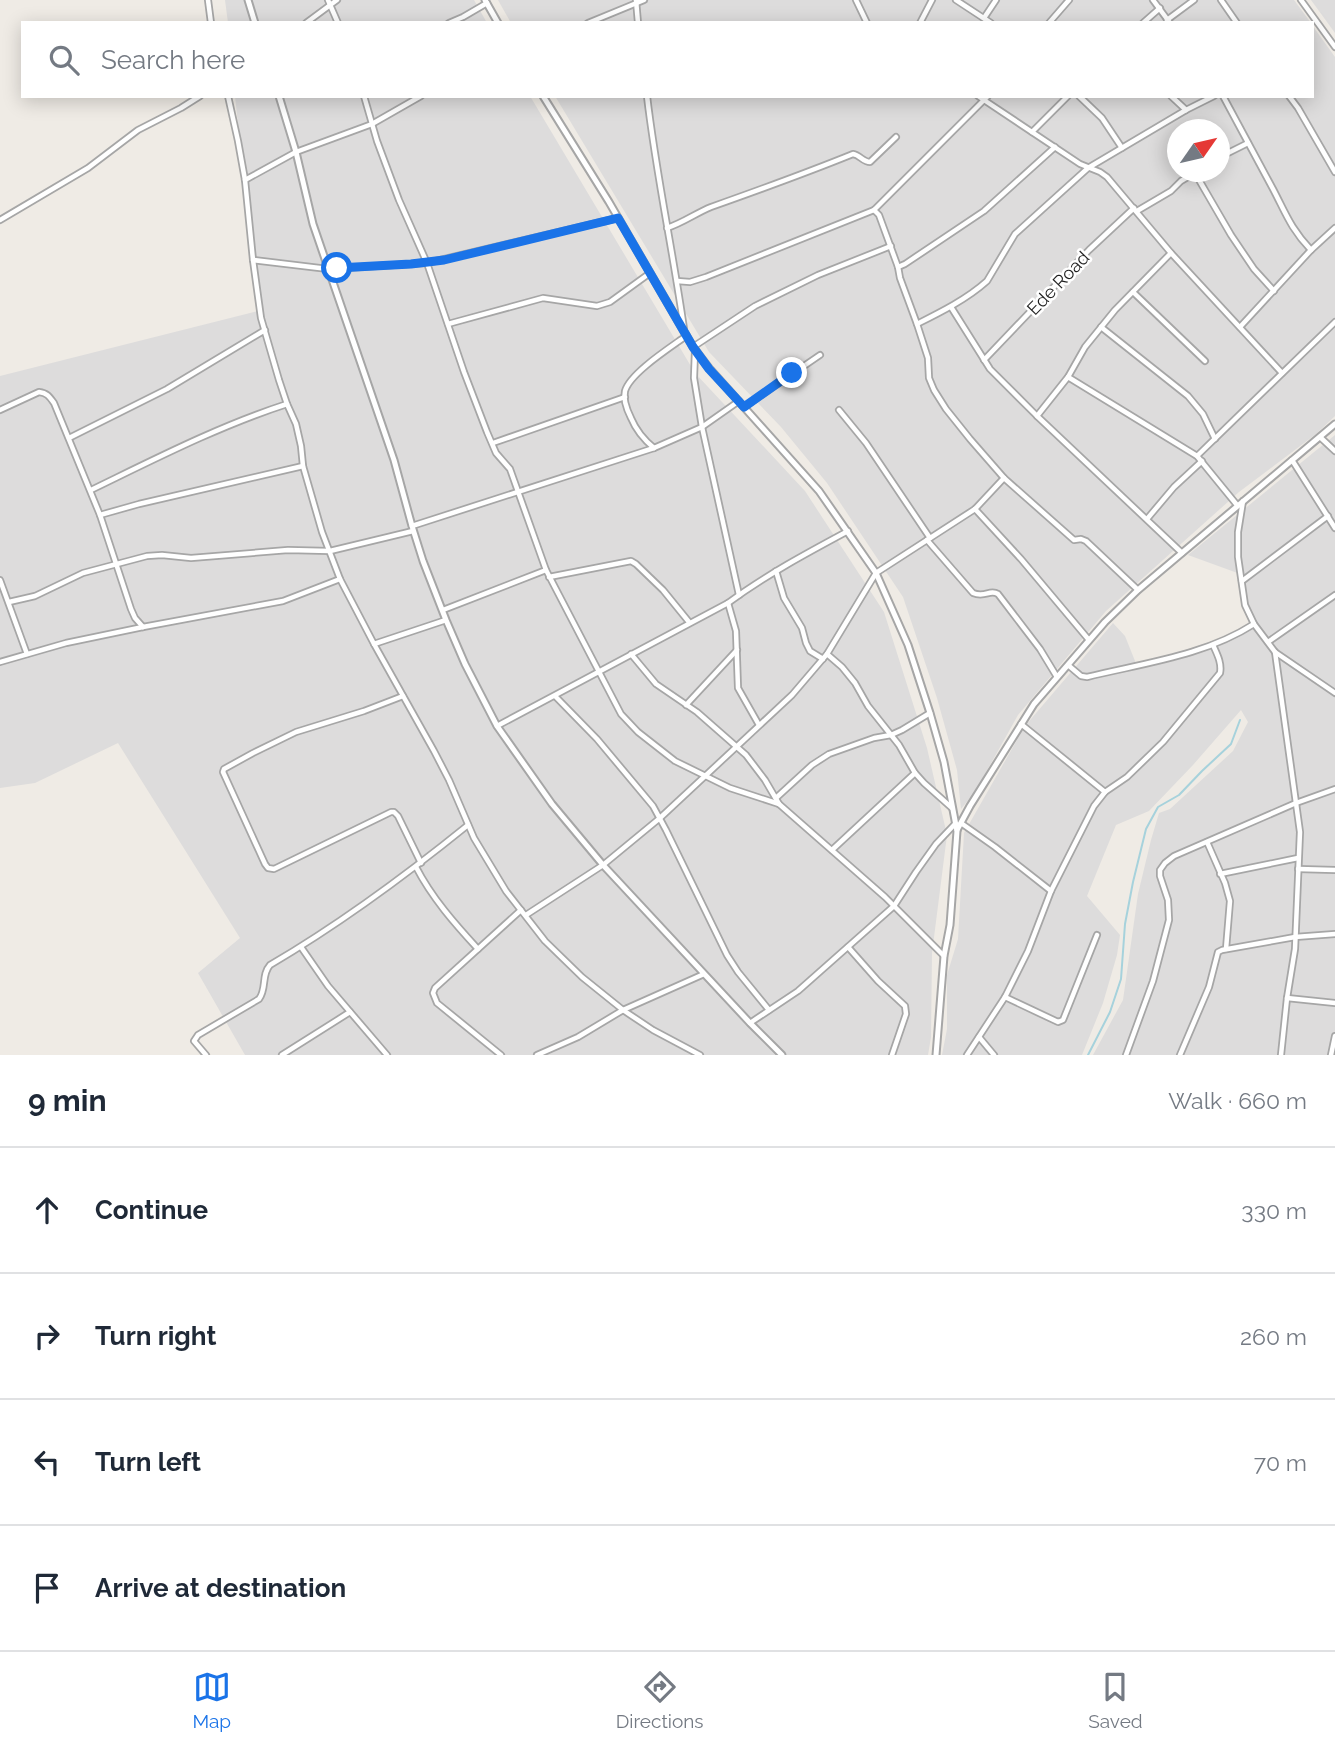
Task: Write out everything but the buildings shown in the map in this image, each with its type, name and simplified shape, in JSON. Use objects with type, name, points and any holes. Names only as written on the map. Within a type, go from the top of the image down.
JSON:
[{"type":"street","points":[[208,0],[211,21]]},
{"type":"street","points":[[248,0],[254,21]]},
{"type":"street","points":[[308,21],[329,3],[337,0]]},
{"type":"street","points":[[593,21],[644,0]]},
{"type":"street","points":[[856,0],[866,21]]},
{"type":"street","points":[[921,21],[932,0]]},
{"type":"street","points":[[956,0],[988,21]]},
{"type":"street","points":[[984,18],[996,0]]},
{"type":"street","points":[[1051,21],[1069,0]]},
{"type":"street","points":[[1153,0],[1169,21],[1194,0]]},
{"type":"street","points":[[1221,0],[1236,21]]},
{"type":"street","points":[[1301,0],[1335,47]]},
{"type":"street","points":[[454,21],[486,2],[497,21]]},
{"type":"street","points":[[636,2],[638,21]]},
{"type":"street","points":[[329,3],[337,21]]},
{"type":"street","points":[[1145,21],[1160,8]]},
{"type":"street","points":[[0,220],[88,168],[138,130],[197,98]]},
{"type":"street","points":[[228,98],[245,180],[253,260],[265,330],[287,404],[296,424],[303,466],[322,533],[340,579],[444,771],[474,838],[506,891],[545,941],[582,977],[653,1030],[700,1055]]},
{"type":"street","points":[[280,98],[313,224],[394,460],[412,528],[446,620],[497,726],[552,804],[603,865],[782,1055]]},
{"type":"street","points":[[365,98],[399,200],[427,263],[464,372],[496,453],[510,469],[549,577],[621,714],[638,732],[676,761],[730,789],[779,804]]},
{"type":"street","points":[[245,180],[296,152],[372,124],[418,98]]},
{"type":"street","points":[[544,98],[694,349],[820,491],[876,573],[908,645],[944,762],[957,826],[936,1055]]},
{"type":"street","points":[[647,98],[685,334]]},
{"type":"street","points":[[677,281],[690,282],[706,277],[874,210],[986,98],[1080,164],[1100,172],[1282,373]]},
{"type":"street","points":[[1032,132],[1066,98]]},
{"type":"street","points":[[1081,98],[1102,118],[1122,148]]},
{"type":"street","points":[[1173,98],[1186,110]]},
{"type":"street","points":[[917,324],[951,307],[987,281],[1015,234],[1088,168],[1210,98]]},
{"type":"street","points":[[1224,98],[1288,222],[1311,250]]},
{"type":"street","points":[[1290,98],[1335,172]]},
{"type":"street","points":[[667,228],[707,209],[853,154],[858,154],[870,162],[896,137]]},
{"type":"street","points":[[1230,152],[1248,142]]},
{"type":"street","points":[[898,267],[984,211],[1055,147]]},
{"type":"street","name":"Ede Road","points":[[984,360],[1089,250],[1135,209],[1171,191],[1180,182]]},
{"type":"street","points":[[1202,182],[1231,235],[1254,269],[1274,291]]},
{"type":"street","points":[[874,210],[879,215],[891,246],[917,324],[928,358],[929,378],[946,409],[1004,478],[1074,540],[1086,541],[1138,590]]},
{"type":"street","points":[[253,260],[328,269],[427,263],[618,218]]},
{"type":"street","points":[[1240,327],[1335,228]]},
{"type":"street","points":[[694,349],[755,306],[818,275],[891,246]]},
{"type":"street","points":[[1037,416],[1068,377],[1101,327],[1171,253]]},
{"type":"street","points":[[449,324],[543,298],[603,305],[650,273]]},
{"type":"street","points":[[1133,292],[1205,361]]},
{"type":"street","points":[[951,307],[990,369],[1182,553]]},
{"type":"street","points":[[1197,456],[1335,322]]},
{"type":"street","points":[[1101,327],[1188,396],[1203,414],[1215,439]]},
{"type":"street","points":[[69,438],[167,388],[265,330]]},
{"type":"street","points":[[654,448],[643,439],[632,420],[625,391],[642,369],[685,334]]},
{"type":"street","points":[[694,349],[694,378],[702,427],[739,595]]},
{"type":"street","points":[[9,602],[35,596],[83,573],[147,556],[191,558],[288,550],[330,551],[412,528],[654,448],[702,427],[820,355]]},
{"type":"street","points":[[1068,377],[1197,456],[1240,502],[1238,556],[1245,605],[1254,624],[1275,652],[1335,693]]},
{"type":"street","points":[[0,410],[39,392],[44,392],[54,403],[91,489],[131,609],[142,627]]},
{"type":"street","points":[[493,443],[625,397]]},
{"type":"street","points":[[91,489],[249,416],[287,404]]},
{"type":"street","points":[[839,410],[866,443],[928,539],[973,593],[979,596],[992,592],[998,594],[1058,677]]},
{"type":"street","points":[[750,1023],[798,991],[894,906],[936,844],[957,826],[1034,704],[1138,590],[1335,424]]},
{"type":"street","points":[[1320,437],[1335,451]]},
{"type":"street","points":[[1292,459],[1335,528]]},
{"type":"street","points":[[1147,519],[1202,460]]},
{"type":"street","points":[[100,515],[303,466]]},
{"type":"street","points":[[526,915],[603,865],[660,818],[792,695],[825,657],[876,573],[975,509],[1004,478]]},
{"type":"street","points":[[975,509],[1090,640]]},
{"type":"street","points":[[1241,582],[1328,516]]},
{"type":"street","points":[[497,726],[728,603],[776,571],[848,531]]},
{"type":"street","points":[[549,577],[631,561],[663,590],[689,622]]},
{"type":"street","points":[[443,610],[546,570]]},
{"type":"street","points":[[776,571],[784,598],[799,621],[810,651],[842,667],[899,745],[915,773],[952,808]]},
{"type":"street","points":[[0,662],[66,643],[284,601],[340,579]]},
{"type":"street","points":[[0,580],[27,654]]},
{"type":"street","points":[[1268,642],[1335,595]]},
{"type":"street","points":[[728,603],[736,631],[738,688],[759,725]]},
{"type":"street","points":[[374,644],[446,620]]},
{"type":"street","points":[[1068,665],[1081,676],[1087,677],[1171,659],[1213,645],[1254,624]]},
{"type":"street","points":[[967,1055],[1005,997],[1028,951],[1051,891],[1090,814],[1105,792],[1127,777],[1163,742],[1220,673],[1219,659],[1213,645]]},
{"type":"street","points":[[686,705],[737,650]]},
{"type":"street","points":[[1275,652],[1300,832],[1295,937],[1281,1055]]},
{"type":"street","points":[[631,654],[656,684],[736,746],[765,780],[779,804],[894,906],[944,956]]},
{"type":"street","points":[[555,695],[597,739],[653,806],[727,955],[769,1010]]},
{"type":"street","points":[[403,696],[296,732],[223,769],[223,772],[268,868],[274,869],[394,813],[398,816],[424,881],[439,904],[478,949]]},
{"type":"street","points":[[776,798],[812,765],[829,754],[874,738],[891,735],[930,713]]},
{"type":"street","points":[[1020,723],[1105,792]]},
{"type":"street","points":[[832,850],[915,773]]},
{"type":"street","points":[[1126,1055],[1153,981],[1169,920],[1168,900],[1160,876],[1160,870],[1165,863],[1174,856],[1335,789]]},
{"type":"street","points":[[206,1055],[194,1041],[198,1035],[259,999],[266,969],[270,965],[361,908],[468,825]]},
{"type":"street","points":[[957,826],[995,847],[1051,891]]},
{"type":"street","points":[[1207,842],[1230,901],[1226,949]]},
{"type":"street","points":[[1220,874],[1299,858]]},
{"type":"street","points":[[1298,869],[1335,870]]},
{"type":"street","points":[[501,1055],[437,1003],[433,993],[435,988],[521,910]]},
{"type":"street","points":[[1180,1055],[1209,987],[1218,952],[1295,937],[1335,934]]},
{"type":"street","points":[[1005,997],[1058,1022],[1063,1020],[1097,935]]},
{"type":"street","points":[[302,947],[328,986],[387,1055]]},
{"type":"street","points":[[848,947],[905,1006],[906,1014],[892,1055]]},
{"type":"street","points":[[537,1055],[578,1037],[623,1010],[704,974]]},
{"type":"street","points":[[1287,998],[1335,1003]]},
{"type":"street","points":[[282,1055],[350,1012]]},
{"type":"street","points":[[1331,1055],[1335,1036]]},
{"type":"street","points":[[979,1037],[994,1055]]},
{"type":"shaded area","points":[[225,0],[474,0],[486,21],[228,21]]},
{"type":"shaded area","points":[[498,0],[1294,0],[1310,21],[510,21]]},
{"type":"shaded area","points":[[1311,0],[1335,0],[1335,33]]},
{"type":"shaded area","points":[[1314,28],[1335,57],[1335,416],[1316,434],[1239,492],[1106,611],[1018,715],[975,792],[961,809],[957,770],[937,698],[903,597],[827,483],[781,427],[709,352],[556,98],[1314,98]]},
{"type":"shaded area","points":[[235,98],[531,98],[695,373],[805,491],[884,612],[927,748],[947,835],[932,953],[931,1037],[928,1055],[245,1055],[198,973],[240,938],[118,743],[35,783],[0,788],[0,376],[258,311]]},
{"type":"shaded area","points":[[1335,435],[1335,1055],[1093,1055],[1123,1000],[1138,894],[1159,813],[1170,809],[1233,751],[1248,722],[1241,710],[1149,811],[1116,825],[1087,896],[1120,935],[1103,1003],[1082,1055],[942,1055],[947,1029],[947,975],[958,939],[964,833],[1025,726],[1113,623],[1125,636],[1137,666],[1237,633],[1249,625],[1243,575],[1188,555]]},
{"type":"waterway","points":[[1088,1055],[1110,1012],[1121,979],[1125,924],[1146,829],[1158,807],[1179,795],[1231,744],[1240,720]]},
{"type":"route","points":[[337,268],[444,260],[618,218],[693,347],[744,407],[792,373]]}]
